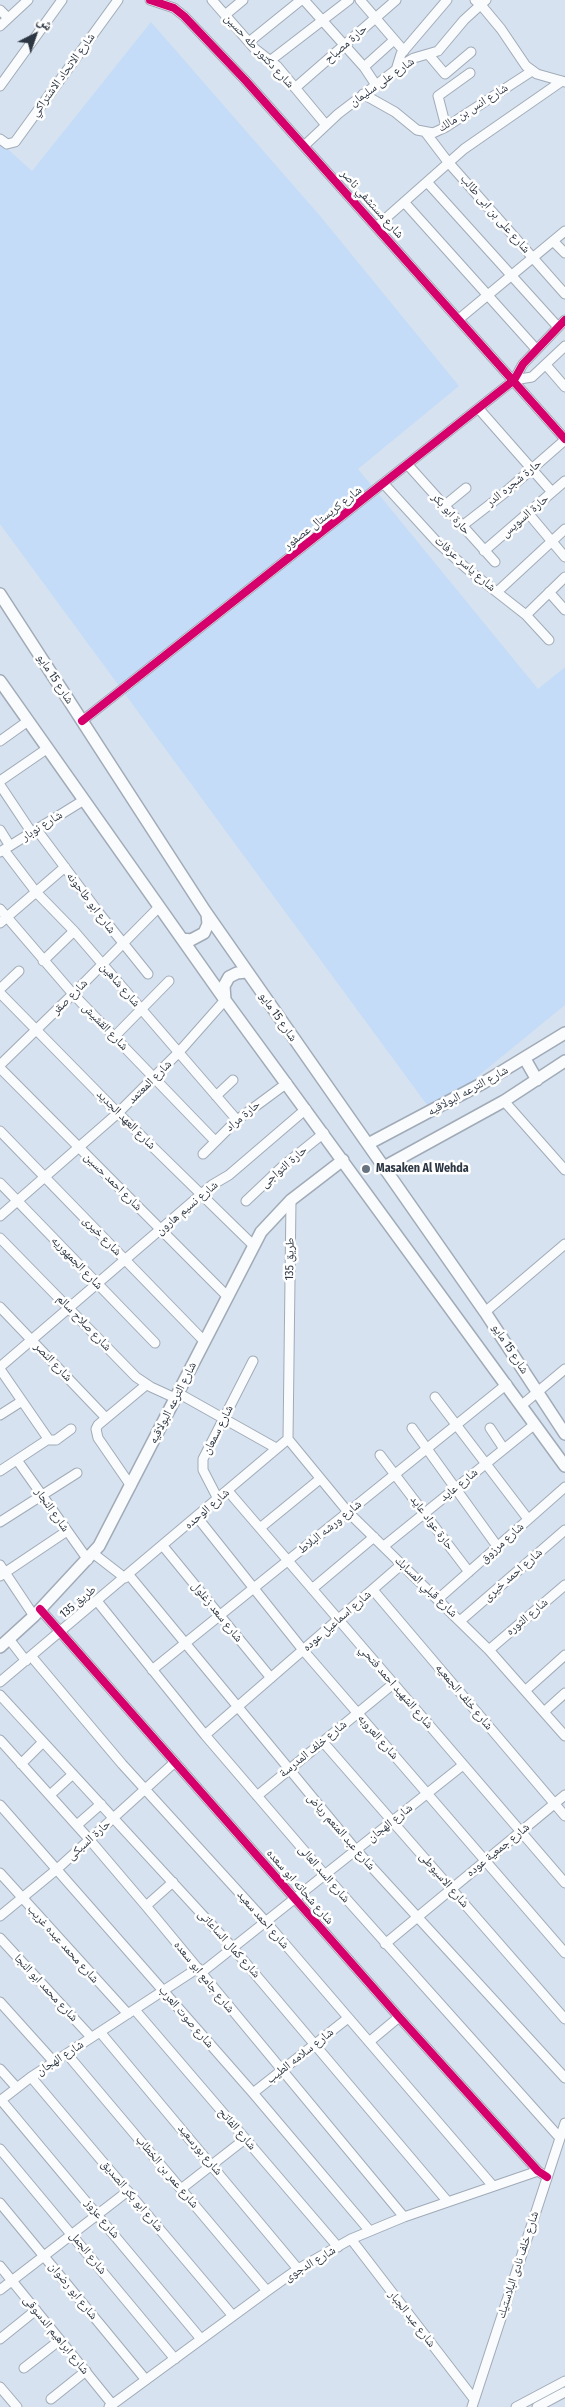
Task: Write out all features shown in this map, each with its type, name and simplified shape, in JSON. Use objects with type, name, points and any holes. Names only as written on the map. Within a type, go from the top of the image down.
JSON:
[{"type":"main road","name":"شارع 15 مايو","points":[[0,594],[246,972],[485,1312],[564,1429]]},
{"type":"main road","name":"شارع 15 مايو","points":[[0,681],[225,1000],[324,1133],[565,1466]]},
{"type":"main road","points":[[182,939],[191,940],[200,937],[206,929],[207,914]]},
{"type":"main road","points":[[225,1000],[224,986],[229,977],[237,973],[246,972]]},
{"type":"main road","name":"شارع الترعه البولاقيه","points":[[368,1144],[426,1115],[525,1059],[565,1033]]},
{"type":"main road","points":[[525,1059],[538,1080]]},
{"type":"main road","name":"شارع الترعه البولاقيه","points":[[384,1167],[504,1101],[565,1061]]},
{"type":"main road","name":"شارع الترعه البولاقيه","points":[[0,1647],[37,1613],[91,1557],[106,1536],[253,1245],[270,1220],[291,1200],[343,1160]]},
{"type":"street","points":[[0,26],[28,0]]},
{"type":"street","points":[[0,86],[62,0]]},
{"type":"street","name":"شارع الاتحاد الاشتراكي","points":[[2,141],[10,144],[15,142],[118,0]]},
{"type":"street","name":"شارع مستشفي ناصر","points":[[150,0],[163,3],[184,16],[305,145],[565,439]]},
{"type":"street","name":"شارع دكتور طه حسين","points":[[212,0],[249,42],[270,60],[326,125]]},
{"type":"street","points":[[225,14],[243,0]]},
{"type":"street","points":[[249,42],[302,0],[364,67],[376,84]]},
{"type":"street","points":[[270,60],[349,0]]},
{"type":"street","points":[[360,0],[404,51]]},
{"type":"street","name":"حارة مصباح","points":[[295,88],[396,0]]},
{"type":"street","points":[[396,70],[404,51],[447,0]]},
{"type":"street","points":[[481,2],[522,61],[532,70],[564,81]]},
{"type":"street","name":"شارع على سليمان","points":[[305,145],[376,84],[414,58],[429,55],[442,47],[481,2]]},
{"type":"street","points":[[0,10],[8,18]]},
{"type":"street","points":[[364,67],[394,40]]},
{"type":"street","points":[[429,55],[445,74],[471,52]]},
{"type":"street","name":"شارع انس بن مالك","points":[[363,94],[390,108],[417,130],[433,133],[446,128],[532,70]]},
{"type":"street","points":[[446,128],[439,95],[470,74]]},
{"type":"street","points":[[377,226],[464,149],[564,81]]},
{"type":"street","name":"شارع على بن ابى طالب","points":[[426,133],[448,162],[565,294]]},
{"type":"street","points":[[426,182],[558,328]]},
{"type":"street","points":[[404,202],[536,350]]},
{"type":"street","points":[[459,319],[565,231]]},
{"type":"street","points":[[553,241],[565,253]]},
{"type":"street","name":"شارع كريستال عصفور","points":[[82,720],[514,380],[523,364],[565,320]]},
{"type":"street","name":"شارع كريستال عصفور","points":[[514,380],[532,377],[565,346]]},
{"type":"street","points":[[546,365],[565,387]]},
{"type":"street","points":[[478,408],[552,492]]},
{"type":"street","name":"حارة شجره الدر","points":[[462,526],[532,469],[565,439]]},
{"type":"street","name":"حارة ابو بكر","points":[[408,465],[495,562]]},
{"type":"street","name":"حارة السويس","points":[[484,551],[565,481]]},
{"type":"street","name":"شارع ياسر عرفات","points":[[384,484],[437,542],[526,615],[549,640]]},
{"type":"street","points":[[444,506],[466,488]]},
{"type":"street","points":[[528,513],[565,557]]},
{"type":"street","points":[[497,592],[565,529]]},
{"type":"street","points":[[526,615],[565,577]]},
{"type":"street","points":[[549,592],[565,610]]},
{"type":"street","points":[[0,741],[28,721]]},
{"type":"street","points":[[0,783],[48,748]]},
{"type":"street","name":"شارع ابو طاحونه","points":[[0,783],[34,832],[148,974]]},
{"type":"street","name":"شارع نوبار","points":[[5,849],[84,800]]},
{"type":"street","name":"شارع شاهين","points":[[0,830],[5,849],[36,892],[74,931],[237,1120]]},
{"type":"street","points":[[3,920],[64,867]]},
{"type":"street","name":"شارع صقر","points":[[0,1066],[159,907]]},
{"type":"street","name":"شارع القشيش","points":[[0,909],[3,920],[44,961],[114,1038],[215,1141]]},
{"type":"street","points":[[44,961],[74,931]]},
{"type":"street","points":[[0,991],[19,971]]},
{"type":"street","points":[[114,1038],[169,982]]},
{"type":"street","name":"شارع العهد الجديد","points":[[0,991],[118,1113],[253,1245]]},
{"type":"street","name":"شارع المعتمد","points":[[0,1216],[118,1113],[179,1052],[225,1000]]},
{"type":"street","name":"شارع احمد حسين","points":[[0,1066],[227,1296]]},
{"type":"street","points":[[216,1096],[233,1080]]},
{"type":"street","name":"حارة مراد","points":[[203,1154],[237,1120],[287,1083]]},
{"type":"street","points":[[504,1101],[565,1170]]},
{"type":"street","name":"شارع نسيم هارون","points":[[0,1368],[216,1181],[229,1176],[306,1110]]},
{"type":"street","name":"شارع خيرى","points":[[0,1131],[204,1341]]},
{"type":"street","name":"حارة التواجى","points":[[246,1202],[283,1166],[324,1133]]},
{"type":"street","name":"شارع الجمهوريه","points":[[0,1183],[155,1343]]},
{"type":"street","name":"طريق 135","points":[[288,1439],[291,1200]]},
{"type":"street","name":"شارع صلاح سالم","points":[[0,1238],[146,1385],[176,1396],[223,1418],[276,1448]]},
{"type":"street","points":[[485,1312],[565,1244]]},
{"type":"street","name":"شارع النصر","points":[[0,1307],[106,1418]]},
{"type":"street","name":"شارع سمعان","points":[[218,1499],[202,1463],[253,1361]]},
{"type":"street","points":[[0,1368],[49,1440]]},
{"type":"street","points":[[522,1405],[565,1369]]},
{"type":"street","name":"شارع ورشه البلاط","points":[[152,1670],[507,1384]]},
{"type":"street","points":[[131,1486],[98,1438],[96,1429],[106,1418],[146,1385]]},
{"type":"street","points":[[435,1397],[528,1519]]},
{"type":"street","points":[[0,1415],[22,1401]]},
{"type":"street","name":"شارع عايد","points":[[384,1546],[535,1424]]},
{"type":"street","points":[[412,1428],[497,1546]]},
{"type":"street","points":[[490,1428],[504,1449]]},
{"type":"street","points":[[0,1471],[49,1440],[56,1440],[71,1429]]},
{"type":"street","name":"شارع الوحده","points":[[127,1576],[288,1439]]},
{"type":"street","name":"شارع قبلي المسابك","points":[[288,1439],[348,1512],[489,1650],[545,1711],[565,1736]]},
{"type":"street","name":"حارة عواد عايد","points":[[380,1454],[469,1572]]},
{"type":"street","name":"شارع النجار","points":[[17,1460],[67,1531],[91,1557],[127,1576]]},
{"type":"street","points":[[0,1522],[77,1472]]},
{"type":"street","points":[[260,1528],[320,1479]]},
{"type":"street","name":"شارع مرزوق","points":[[438,1599],[565,1486]]},
{"type":"street","name":"شارع الشهيد احمد فتحي","points":[[228,1491],[565,1883]]},
{"type":"street","name":"شارع العروبه","points":[[197,1517],[303,1650],[565,1953]]},
{"type":"street","name":"شارع احمد خيرى","points":[[460,1621],[565,1530]]},
{"type":"street","points":[[2,1571],[67,1531]]},
{"type":"street","points":[[312,1589],[374,1537]]},
{"type":"street","name":"شارع سعد زغلول","points":[[163,1546],[271,1678]]},
{"type":"street","name":"شارع اسماعيل عوده","points":[[205,1735],[402,1564]]},
{"type":"street","name":"شارع شحاته ابو سعده","points":[[2,1571],[37,1613],[60,1632],[176,1762],[399,2018],[538,2171],[547,2176]]},
{"type":"street","name":"طريق 135","points":[[0,1682],[127,1576]]},
{"type":"street","name":"شارع عبد المنعم رياض","points":[[127,1576],[185,1643],[356,1850],[416,1918],[565,2078]]},
{"type":"street","name":"شارع الثوره","points":[[489,1650],[565,1585]]},
{"type":"street","name":"شارع خلف الجمعيه","points":[[373,1590],[565,1816]]},
{"type":"street","name":"شارع السد العالى","points":[[97,1601],[205,1735],[325,1875],[560,2138]]},
{"type":"street","name":"شارع احمد سعيد","points":[[9,1639],[29,1658],[266,1922],[493,2186]]},
{"type":"street","points":[[526,1690],[565,1655]]},
{"type":"street","name":"شارع خلف المدرسة","points":[[257,1796],[393,1684]]},
{"type":"street","points":[[545,1711],[565,1693]]},
{"type":"street","name":"شارع كمال الساعاتى","points":[[0,1695],[233,1948],[448,2202]]},
{"type":"street","name":"شارع جامع ابو سعده","points":[[0,1740],[89,1838],[404,2217]]},
{"type":"street","points":[[21,1764],[43,1742]]},
{"type":"street","name":"شارع الاسيوطى","points":[[323,1742],[565,2019]]},
{"type":"street","name":"حارة السبكى","points":[[0,1916],[56,1870],[89,1838],[176,1762]]},
{"type":"street","name":"شارع الهجان","points":[[1,2101],[31,2077],[91,2037],[233,1948],[462,1765]]},
{"type":"street","points":[[50,1795],[73,1774]]},
{"type":"street","name":"شارع جمعية عوده","points":[[385,1944],[565,1795]]},
{"type":"street","points":[[77,1825],[100,1804]]},
{"type":"street","name":"شارع صوت العرب","points":[[0,1806],[253,2093],[368,2230]]},
{"type":"street","name":"شارع محمد عبده غريب","points":[[0,1873],[131,2012]]},
{"type":"street","points":[[146,1906],[173,1882]]},
{"type":"street","name":"شارع محمد ابو النجا","points":[[0,1938],[91,2037]]},
{"type":"street","points":[[0,2002],[54,2062]]},
{"type":"street","name":"شارع الفاتح","points":[[131,2012],[245,2139],[338,2247]]},
{"type":"street","name":"شارع سلامه الطيب","points":[[253,2093],[348,2018]]},
{"type":"street","points":[[369,2042],[399,2018]]},
{"type":"street","name":"شارع بورسعيد","points":[[100,2032],[298,2269]]},
{"type":"street","name":"شارع عمر بن الخطاب","points":[[67,2054],[267,2291]]},
{"type":"street","points":[[0,2069],[17,2088]]},
{"type":"street","name":"شارع ابو بكر الصديق","points":[[31,2077],[233,2316]]},
{"type":"street","name":"شارع عزوز","points":[[1,2101],[202,2339]]},
{"type":"street","name":"شارع خلف نادى البلاستيك","points":[[473,2403],[565,2123]]},
{"type":"street","points":[[182,2189],[245,2139]]},
{"type":"street","name":"شارع الجمل","points":[[0,2149],[174,2359]]},
{"type":"street","name":"شارع الدجوى","points":[[110,2406],[298,2269],[351,2239],[368,2230],[538,2171]]},
{"type":"street","points":[[0,2290],[128,2191]]},
{"type":"street","name":"شارع ابو رضوان","points":[[0,2203],[146,2380]]},
{"type":"street","name":"شارع عبد الجبار","points":[[351,2239],[473,2403]]},
{"type":"street","name":"شارع ابراهيم الدسوقى","points":[[0,2266],[86,2371],[110,2406]]},
{"type":"street","points":[[0,2338],[36,2310]]},
{"type":"street","points":[[24,2368],[60,2340]]},
{"type":"street","points":[[51,2399],[86,2371]]},
{"type":"street","points":[[516,2407],[565,2381]]},
{"type":"street","points":[[0,2387],[17,2407]]},
{"type":"street","points":[[537,2407],[565,2392]]},
{"type":"shaded area","points":[[151,22],[321,217],[459,386],[358,469],[538,689],[565,667],[565,1005],[433,1113],[0,524],[0,142],[32,171]]},
{"type":"cycle path","points":[[150,0],[174,8],[184,16],[245,80],[565,439]]},
{"type":"cycle path","points":[[82,721],[514,380],[523,364],[565,320]]},
{"type":"cycle path","points":[[40,1609],[399,2017],[538,2171],[547,2177]]},
{"type":"place","name":"Masaken Al Wehda","points":[[366,1169]]}]
